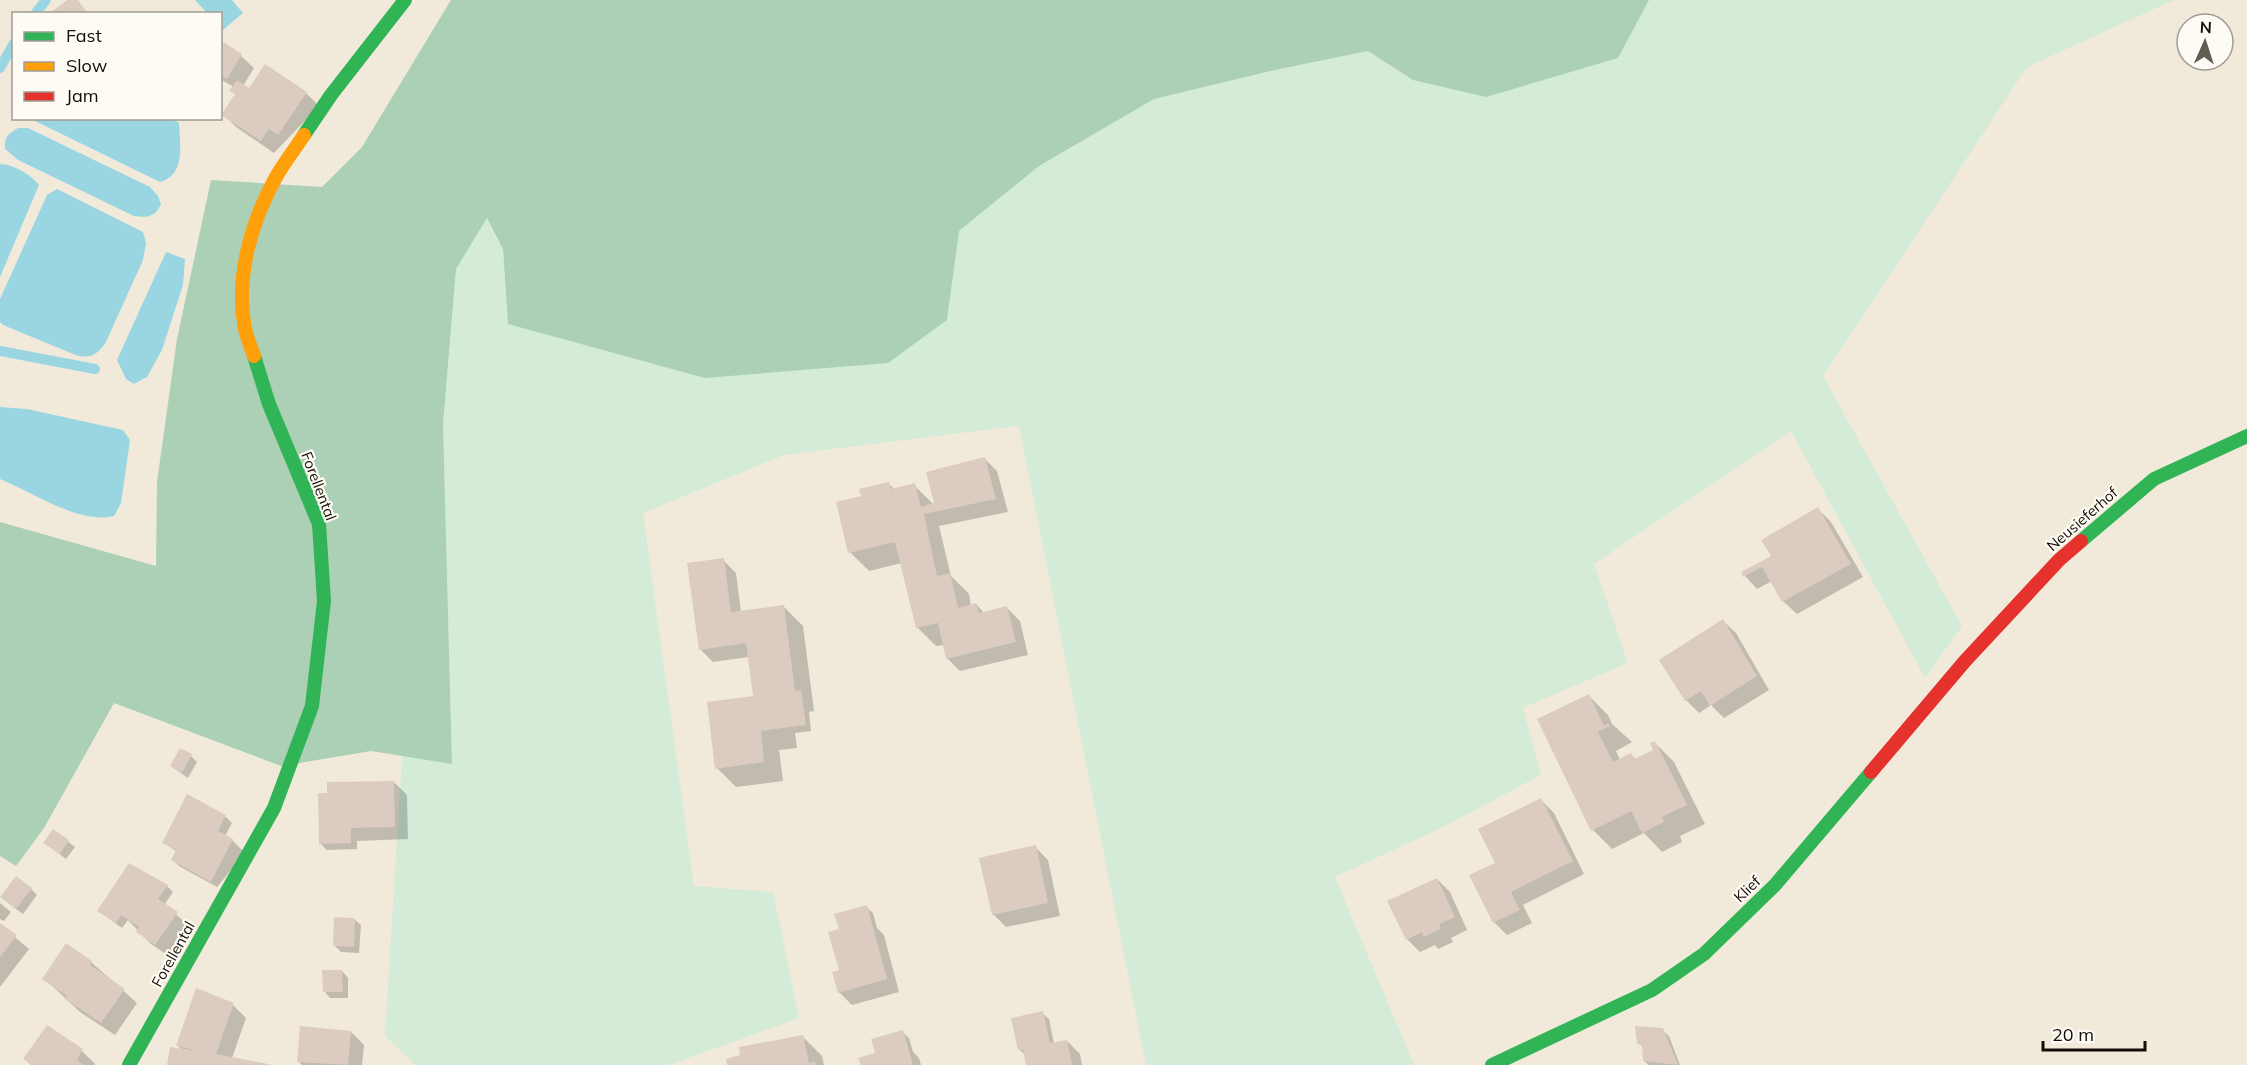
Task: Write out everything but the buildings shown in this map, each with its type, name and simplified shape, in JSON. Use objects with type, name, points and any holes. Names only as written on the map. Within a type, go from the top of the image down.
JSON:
[{"type":"street","name":"Forellental","points":[[129,1065],[274,808],[312,706],[324,601],[319,524],[269,404],[245,328],[243,295],[245,261],[257,217],[276,177],[331,95],[405,0]]},
{"type":"street","name":"Neusieferhof","points":[[1965,662],[2059,560],[2154,479],[2247,436]]},
{"type":"street","name":"Klief","points":[[1492,1065],[1652,990],[1704,954],[1775,885],[1965,662]]},
{"type":"green space","points":[[451,0],[1649,0],[1618,58],[1486,97],[1413,80],[1368,51],[1275,70],[1154,99],[1039,166],[959,231],[947,320],[888,363],[705,378],[508,324],[503,249],[487,218],[456,269],[443,424],[452,764],[371,751],[281,766],[114,703],[44,828],[16,866],[0,856],[0,522],[156,566],[157,482],[177,339],[211,180],[322,187],[362,147]]},
{"type":"green space","points":[[1649,0],[2174,0],[2027,67],[1823,376],[1962,626],[1925,678],[1791,431],[1594,564],[1628,663],[1523,708],[1541,775],[1441,828],[1335,877],[1414,1065],[1146,1065],[1019,426],[784,455],[643,513],[694,886],[773,892],[799,1018],[669,1065],[416,1065],[385,1036],[402,756],[452,763],[443,424],[456,269],[487,218],[503,249],[508,324],[947,320],[959,231],[1039,166],[1154,99],[1275,70],[1368,51],[1413,80],[1618,58]]},
{"type":"water","points":[[195,0],[232,0],[243,13],[223,30],[222,12],[206,12]]},
{"type":"water","points":[[33,120],[174,120],[179,123],[180,158],[174,173],[160,182]]},
{"type":"water","points":[[18,128],[28,128],[150,187],[158,196],[161,204],[159,208],[150,216],[134,216],[18,160],[5,149],[5,142],[7,136]]},
{"type":"water","points":[[0,164],[21,171],[39,185],[0,277]]},
{"type":"water","points":[[57,189],[143,232],[146,243],[143,260],[106,342],[91,356],[78,356],[0,322],[0,299],[47,195]]},
{"type":"water","points":[[166,252],[185,259],[183,285],[162,350],[147,377],[134,384],[126,379],[117,360]]},
{"type":"water","points":[[0,407],[27,409],[123,430],[130,440],[121,503],[114,516],[101,518],[71,512],[0,479]]},
{"type":"waterway","points":[[37,12],[46,0]]},
{"type":"waterway","points":[[0,68],[12,47]]},
{"type":"waterway","points":[[0,351],[95,369]]},
{"type":"traffic: fast","points":[[304,135],[331,95],[405,0]]},
{"type":"traffic: fast","points":[[129,1065],[274,808],[312,706],[324,601],[319,524],[269,404],[254,356]]},
{"type":"traffic: fast","points":[[2081,541],[2154,479],[2247,436]]},
{"type":"traffic: fast","points":[[1492,1065],[1652,990],[1704,954],[1775,885],[1871,772]]},
{"type":"traffic: slow","points":[[254,356],[242,310],[247,251],[267,194],[304,135]]},
{"type":"traffic: jam","points":[[1871,772],[1965,661],[2059,560],[2081,541]]}]
